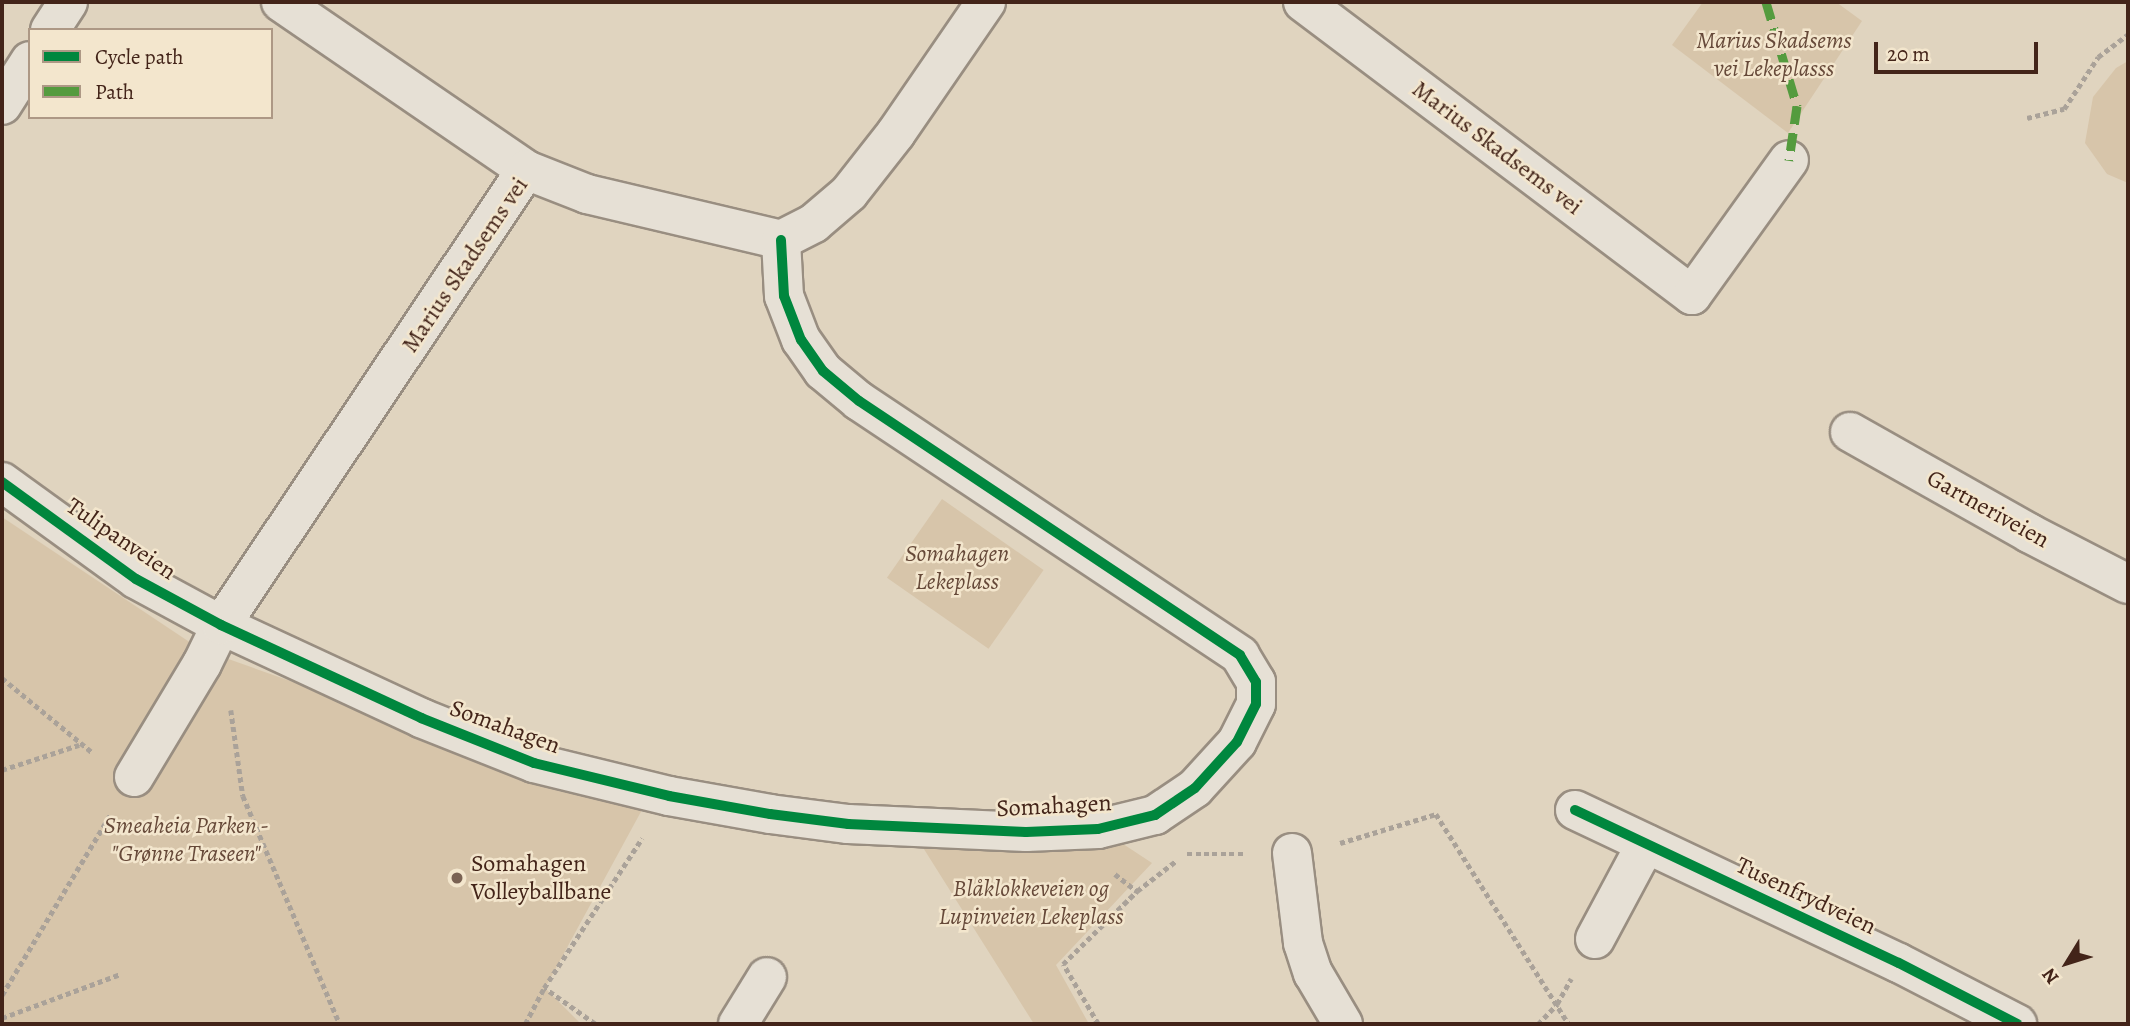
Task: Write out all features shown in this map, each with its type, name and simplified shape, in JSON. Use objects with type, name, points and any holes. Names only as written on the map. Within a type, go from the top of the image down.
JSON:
[{"type":"street","points":[[51,28],[68,2]]},
{"type":"street","points":[[281,2],[527,170]]},
{"type":"street","points":[[781,240],[814,223],[849,193],[896,133],[986,2]]},
{"type":"street","name":"Marius Skadsems vei","points":[[1303,2],[1692,295],[1789,160]]},
{"type":"street","points":[[2,105],[28,64]]},
{"type":"street","name":"Marius Skadsems vei","points":[[134,776],[202,664],[221,625],[527,170],[587,194],[781,240]]},
{"type":"street","name":"Somahagen","points":[[221,625],[421,719],[534,763],[669,796],[848,824],[1026,832],[1098,830],[1155,815],[1195,788],[1237,741],[1256,704],[1256,682],[1240,655],[859,401],[823,371],[801,340],[784,296],[781,240]]},
{"type":"street","name":"Gartneriveien","points":[[1850,432],[2029,533],[2128,584]]},
{"type":"street","name":"Tulipanveien","points":[[2,482],[136,579],[221,625]]},
{"type":"street","name":"Tusenfrydveien","points":[[1575,810],[1899,964],[2017,1024]]},
{"type":"street","points":[[1595,939],[1646,844]]},
{"type":"street","points":[[1292,853],[1303,943],[1313,973],[1343,1024]]},
{"type":"street","points":[[738,1024],[767,978]]},
{"type":"path","points":[[2027,118],[2064,109],[2098,57],[2128,34]]},
{"type":"path","points":[[202,664],[233,713],[243,796],[340,1024]]},
{"type":"path","points":[[2,678],[80,745],[134,776],[2,995]]},
{"type":"path","points":[[2,769],[80,745]]},
{"type":"path","points":[[525,1024],[544,988],[669,796]]},
{"type":"path","points":[[1098,1024],[1063,964],[1137,891],[1185,854],[1292,853],[1366,837],[1436,814],[1569,1024]]},
{"type":"path","points":[[1538,1024],[1557,1004],[1595,939]]},
{"type":"path","points":[[2,1018],[120,974]]},
{"type":"path","points":[[544,988],[595,1024]]},
{"type":"green space","name":"Marius Skadsems vei Lekeplasss","points":[[1703,2],[1836,2],[1862,21],[1788,133],[1672,45]]},
{"type":"green space","points":[[2128,61],[2128,183],[2107,174],[2085,143],[2093,97],[2116,68]]},
{"type":"green space","name":"Somahagen Lekeplass","points":[[942,499],[1044,570],[989,649],[887,578]]},
{"type":"green space","name":"Smeaheia Parken - \"Grønne Traseen\"","points":[[2,517],[200,649],[296,683],[558,791],[643,808],[545,988],[581,1024],[2,1024]]},
{"type":"green space","name":"Blåklokkeveien og Lupinveien Lekeplass","points":[[1114,838],[1152,863],[1056,965],[1089,1024],[1034,1024],[922,846]]},
{"type":"marked path","points":[[1766,2],[1797,106],[1789,160]]},
{"type":"cycle path","points":[[2,482],[136,579],[221,625],[421,718],[534,763],[669,796],[770,814],[848,824],[1026,832],[1098,829],[1155,815],[1195,788],[1237,742],[1256,704],[1256,682],[1240,655],[859,401],[823,371],[801,340],[784,296],[781,240]]},
{"type":"cycle path","points":[[1575,810],[1899,963],[2017,1024]]},
{"type":"place","name":"Somahagen Volleyballbane","points":[[457,878]]}]
